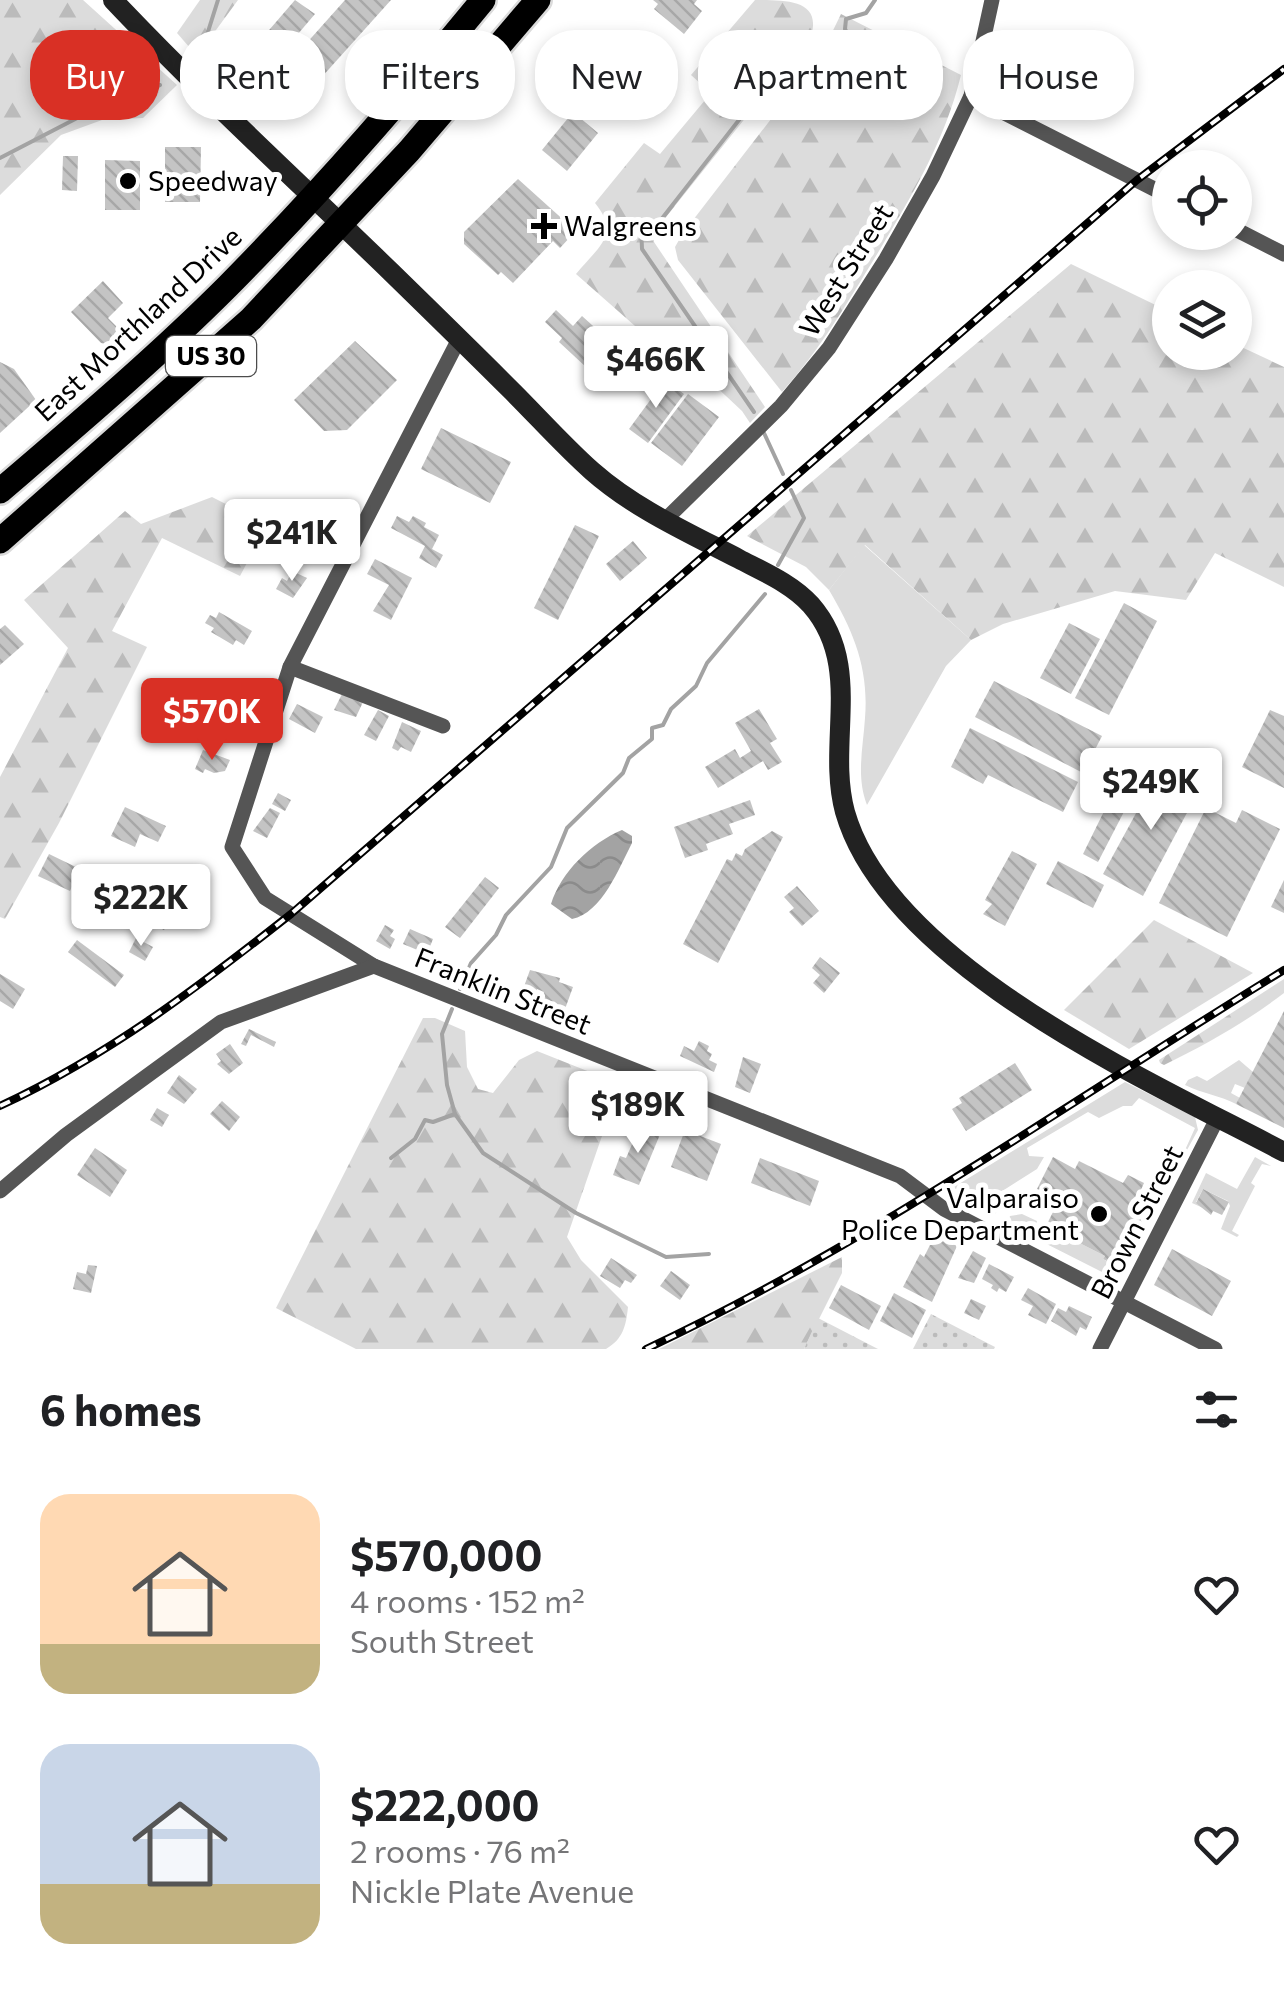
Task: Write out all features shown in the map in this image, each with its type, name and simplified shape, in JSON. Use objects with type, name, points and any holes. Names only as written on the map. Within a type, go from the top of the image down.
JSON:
[{"type":"highway","name":"US 30","points":[[312,196],[402,99],[483,0]]},
{"type":"highway","name":"US 30","points":[[0,541],[251,319],[410,151],[538,0]]},
{"type":"highway","name":"East Morthland Drive","points":[[0,490],[172,339],[312,196]]},
{"type":"main road","points":[[113,0],[183,74],[342,224],[592,471],[665,520],[785,583],[812,606],[836,649],[842,675],[838,759],[841,795],[860,852],[888,893],[978,974],[1030,1014],[1284,1152]]},
{"type":"street","name":"West Street","points":[[985,30],[992,0]]},
{"type":"street","name":"West Street","points":[[665,520],[781,406],[829,348],[923,192],[963,112]]},
{"type":"street","points":[[1018,120],[1152,188]]},
{"type":"street","points":[[1252,238],[1284,254]]},
{"type":"street","points":[[443,726],[290,668],[459,339]]},
{"type":"street","name":"Franklin Street","points":[[290,668],[232,848],[265,898],[374,966],[900,1176],[944,1209],[1214,1349]]},
{"type":"street","points":[[0,1191],[66,1135],[221,1022],[374,966]]},
{"type":"street","name":"Brown Street","points":[[1100,1349],[1218,1117]]},
{"type":"green space","points":[[0,0],[83,0],[116,30],[30,30],[30,120],[102,120],[61,135],[0,195]]},
{"type":"green space","points":[[200,0],[238,0],[216,30],[180,30],[180,36],[177,33]]},
{"type":"green space","points":[[755,0],[799,4],[807,9],[813,24],[812,30],[729,30]]},
{"type":"green space","points":[[841,14],[872,30],[833,30]]},
{"type":"green space","points":[[943,66],[961,75],[937,144],[904,209],[834,324],[782,392],[678,260],[675,247],[770,120],[943,120]]},
{"type":"green space","points":[[160,70],[177,85],[160,102]]},
{"type":"green space","points":[[698,109],[698,120],[744,120],[654,232],[654,242],[765,407],[750,423],[678,351],[660,348],[576,274],[604,240],[606,224],[595,203],[644,143],[660,154]]},
{"type":"green space","points":[[1071,264],[1152,303],[1152,370],[1252,370],[1252,352],[1284,367],[1284,587],[1215,553],[1186,600],[1115,591],[1003,624],[971,640],[865,545],[829,590],[806,567],[747,536]]},
{"type":"green space","points":[[212,497],[267,525],[240,576],[162,538],[112,631],[147,647],[59,823],[5,919],[0,917],[0,777],[68,648],[24,600],[125,511],[141,524]]},
{"type":"green space","points":[[864,545],[971,640],[946,666],[867,805],[861,773],[865,683],[852,636],[829,590]]},
{"type":"green space","points":[[1154,920],[1253,973],[1129,1049],[1064,1010]]},
{"type":"green space","points":[[1284,979],[1284,993],[1255,1014],[1196,1049],[1164,1065],[1160,1063],[1159,1060]]},
{"type":"green space","points":[[423,1018],[435,1018],[465,1031],[467,1067],[478,1089],[493,1093],[519,1060],[537,1051],[620,1084],[567,1237],[581,1260],[628,1307],[623,1331],[606,1349],[356,1349],[276,1308]]},
{"type":"green space","points":[[1239,1060],[1253,1072],[1245,1088],[1235,1084],[1231,1093],[1240,1098],[1236,1104],[1185,1085],[1197,1076],[1207,1081]]},
{"type":"green space","points":[[1125,1082],[1195,1117],[1198,1130],[1176,1170],[1195,1128],[1139,1098],[1132,1106],[1123,1106],[1099,1118],[1088,1112],[1027,1148],[1029,1156],[1044,1157],[1037,1169],[996,1195],[998,1211],[992,1216],[970,1205],[954,1187]]},
{"type":"green space","points":[[1255,1157],[1271,1166],[1262,1164],[1251,1183],[1255,1186],[1232,1231],[1237,1237],[1221,1229],[1230,1206],[1228,1201],[1203,1189],[1196,1202],[1203,1208],[1192,1203],[1206,1173],[1237,1189]]},
{"type":"green space","points":[[1022,1214],[1037,1221],[1036,1225],[1046,1226],[1105,1256],[1103,1259],[1108,1262],[1102,1272],[1007,1224],[1010,1216]]},
{"type":"green space","points":[[842,1257],[842,1273],[804,1349],[659,1349]]},
{"type":"green space","points":[[931,1314],[995,1347],[994,1349],[913,1349]]},
{"type":"green space","points":[[818,1318],[878,1349],[804,1349]]},
{"type":"water","points":[[622,830],[632,836],[632,843],[601,899],[572,919],[551,904],[562,881],[579,860]]},
{"type":"building","points":[[295,0],[315,14],[301,30],[269,30]]},
{"type":"building","points":[[345,0],[391,0],[364,30],[345,30],[345,51],[325,73],[325,30],[318,30]]},
{"type":"building","points":[[653,0],[697,0],[694,4],[702,11],[684,34],[654,9],[658,4]]},
{"type":"building","points":[[566,120],[583,120],[598,133],[567,171],[542,150]]},
{"type":"building","points":[[165,147],[201,147],[200,202],[165,202]]},
{"type":"building","points":[[63,156],[78,156],[77,191],[62,190]]},
{"type":"building","points":[[105,160],[140,161],[140,210],[105,210]]},
{"type":"building","name":"Walgreens","points":[[518,179],[568,224],[565,228],[572,235],[560,248],[553,241],[513,283],[501,272],[498,275],[464,244],[464,232]]},
{"type":"building","points":[[103,281],[123,303],[108,318],[118,328],[106,344],[71,312]]},
{"type":"building","points":[[556,310],[573,326],[582,316],[632,361],[608,388],[600,388],[600,380],[559,342],[562,338],[545,322]]},
{"type":"building","points":[[355,341],[397,380],[347,430],[324,431],[294,400]]},
{"type":"building","points":[[0,362],[14,369],[36,400],[0,433]]},
{"type":"building","points":[[665,380],[684,394],[648,443],[629,429]]},
{"type":"building","points":[[688,394],[719,417],[682,466],[651,443]]},
{"type":"building","points":[[441,428],[511,462],[490,503],[421,469]]},
{"type":"building","points":[[397,516],[409,522],[413,516],[439,535],[432,549],[443,555],[436,568],[419,558],[425,546],[391,528]]},
{"type":"building","points":[[575,525],[599,536],[558,620],[534,608]]},
{"type":"building","points":[[633,541],[647,558],[620,581],[606,564]]},
{"type":"building","points":[[375,559],[412,578],[391,620],[373,611],[389,585],[367,574]]},
{"type":"building","points":[[292,571],[307,578],[293,598],[276,589]]},
{"type":"building","points":[[1124,603],[1157,621],[1109,715],[1075,698]]},
{"type":"building","points":[[219,612],[252,631],[244,645],[236,640],[233,645],[211,632],[214,628],[205,623],[210,615],[216,618]]},
{"type":"building","points":[[1069,623],[1100,639],[1071,694],[1040,678]]},
{"type":"building","points":[[5,625],[24,644],[0,665],[0,629]]},
{"type":"building","points":[[994,681],[1102,736],[1083,773],[975,717]]},
{"type":"building","points":[[215,692],[237,703],[228,721],[223,719],[218,729],[200,720]]},
{"type":"building","points":[[343,692],[363,702],[356,717],[334,710]]},
{"type":"building","points":[[297,704],[323,717],[315,733],[289,719]]},
{"type":"building","points":[[759,709],[777,739],[770,743],[782,762],[768,770],[763,761],[718,788],[705,767],[735,749],[740,758],[751,751],[735,723]]},
{"type":"building","points":[[378,710],[389,716],[376,741],[364,735]]},
{"type":"building","points":[[1270,710],[1284,716],[1284,788],[1242,767]]},
{"type":"building","points":[[402,722],[421,731],[411,752],[392,748]]},
{"type":"building","points":[[970,728],[1078,782],[1063,812],[988,775],[983,784],[951,767]]},
{"type":"building","points":[[203,750],[230,760],[225,771],[214,773],[205,769],[203,773],[195,769]]},
{"type":"building","points":[[1160,769],[1199,790],[1143,896],[1103,874]]},
{"type":"building","points":[[278,793],[291,800],[285,811],[272,804]]},
{"type":"building","points":[[1113,793],[1129,802],[1098,862],[1083,854]]},
{"type":"building","points":[[750,800],[755,815],[729,824],[733,834],[706,844],[708,850],[685,858],[674,827]]},
{"type":"building","points":[[125,807],[166,826],[158,842],[140,834],[135,847],[111,836]]},
{"type":"building","points":[[270,808],[280,813],[267,838],[253,831]]},
{"type":"building","points":[[1206,808],[1236,823],[1242,810],[1280,829],[1227,937],[1159,903]]},
{"type":"building","points":[[772,831],[783,837],[718,963],[683,944],[727,859],[732,861],[736,853],[742,856],[745,849]]},
{"type":"building","points":[[1012,851],[1037,864],[1005,926],[983,914],[992,904],[985,900]]},
{"type":"building","points":[[49,854],[80,869],[70,891],[38,876]]},
{"type":"building","points":[[1058,861],[1104,885],[1093,908],[1046,884]]},
{"type":"building","points":[[485,877],[499,888],[460,938],[445,927]]},
{"type":"building","points":[[1284,880],[1284,913],[1271,907]]},
{"type":"building","points":[[797,886],[819,911],[802,926],[789,912],[794,908],[784,897]]},
{"type":"building","points":[[140,888],[154,896],[146,909],[133,901]]},
{"type":"building","points":[[158,898],[176,907],[164,930],[147,922]]},
{"type":"building","points":[[89,906],[101,913],[95,925],[82,919]]},
{"type":"building","points":[[385,925],[394,930],[390,949],[376,941]]},
{"type":"building","points":[[410,929],[433,939],[427,954],[403,944]]},
{"type":"building","points":[[136,938],[153,947],[145,961],[129,952]]},
{"type":"building","points":[[77,940],[124,975],[115,987],[68,952]]},
{"type":"building","points":[[820,957],[840,973],[824,993],[813,983],[820,975],[812,968]]},
{"type":"building","points":[[530,970],[560,978],[559,982],[573,987],[565,1009],[541,1000],[544,992],[537,989],[534,996],[522,992]]},
{"type":"building","points":[[0,974],[25,989],[13,1009],[0,1001]]},
{"type":"building","points":[[1284,1011],[1284,1128],[1236,1104]]},
{"type":"building","points":[[249,1029],[276,1042],[274,1047],[251,1035],[246,1046],[241,1044]]},
{"type":"building","points":[[699,1041],[709,1046],[709,1060],[717,1064],[714,1072],[680,1056],[684,1046],[694,1051]]},
{"type":"building","points":[[230,1044],[243,1063],[229,1074],[217,1064],[221,1061],[216,1054]]},
{"type":"building","points":[[743,1057],[761,1064],[750,1093],[735,1087]]},
{"type":"building","points":[[1015,1063],[1032,1090],[966,1131],[952,1109],[962,1103],[959,1098]]},
{"type":"building","points":[[179,1075],[197,1089],[184,1104],[167,1093]]},
{"type":"building","points":[[222,1101],[240,1117],[229,1131],[210,1114]]},
{"type":"building","points":[[157,1108],[169,1115],[162,1127],[150,1120]]},
{"type":"building","points":[[641,1124],[661,1132],[639,1185],[613,1175],[620,1156],[626,1158]]},
{"type":"building","points":[[685,1130],[721,1144],[707,1181],[671,1167]]},
{"type":"building","points":[[95,1148],[127,1170],[110,1197],[77,1175]]},
{"type":"building","name":"Valparaiso Police Department","points":[[1053,1157],[1075,1169],[1079,1161],[1123,1183],[1128,1175],[1144,1183],[1140,1192],[1154,1199],[1123,1265],[1103,1259],[1105,1256],[1046,1226],[1058,1202],[1036,1191]]},
{"type":"building","points":[[760,1158],[819,1181],[810,1206],[751,1183]]},
{"type":"building","points":[[1203,1189],[1229,1202],[1222,1215],[1213,1211],[1211,1215],[1196,1203]]},
{"type":"building","points":[[935,1235],[957,1246],[932,1302],[903,1287]]},
{"type":"building","points":[[1172,1249],[1231,1281],[1212,1316],[1154,1285]]},
{"type":"building","points":[[973,1251],[986,1258],[974,1283],[958,1278]]},
{"type":"building","points":[[611,1258],[637,1275],[631,1283],[625,1280],[620,1288],[600,1276]]},
{"type":"building","points":[[989,1264],[1014,1277],[1006,1292],[999,1288],[997,1292],[982,1279]]},
{"type":"building","points":[[88,1265],[97,1266],[91,1293],[73,1289],[77,1272],[86,1274]]},
{"type":"building","points":[[671,1271],[690,1285],[680,1300],[660,1286]]},
{"type":"building","points":[[841,1285],[881,1306],[869,1330],[829,1308]]},
{"type":"building","points":[[1028,1288],[1056,1304],[1046,1324],[1028,1315],[1033,1306],[1021,1300]]},
{"type":"building","points":[[894,1293],[926,1310],[912,1338],[880,1321]]},
{"type":"building","points":[[971,1299],[986,1306],[979,1320],[964,1313]]},
{"type":"building","points":[[1069,1306],[1092,1317],[1086,1330],[1080,1327],[1076,1336],[1051,1321],[1058,1308],[1066,1312]]},
{"type":"waterway","points":[[209,30],[218,0]]},
{"type":"waterway","points":[[754,412],[642,249],[641,225],[660,221],[800,42],[852,43],[845,29],[846,19],[866,13],[875,0]]},
{"type":"waterway","points":[[0,158],[73,120]]},
{"type":"waterway","points":[[764,433],[783,474]]},
{"type":"waterway","points":[[778,565],[804,518],[791,490]]},
{"type":"waterway","points":[[460,989],[471,963],[496,935],[506,915],[551,867],[567,828],[623,773],[629,758],[652,739],[652,728],[663,725],[671,709],[696,686],[707,663],[765,594]]},
{"type":"waterway","points":[[452,1009],[442,1034],[447,1085],[455,1114],[483,1153],[576,1213],[666,1257],[709,1254]]},
{"type":"waterway","points":[[391,1158],[415,1139],[425,1120],[433,1122],[455,1114]]},
{"type":"railway","points":[[0,1106],[115,1042],[291,914],[1137,180],[1284,69]]},
{"type":"railway","points":[[646,1349],[729,1308],[890,1217],[1284,970]]},
{"type":"place","name":"Speedway","points":[[128,181]]},
{"type":"place","name":"Walgreens","points":[[544,226]]},
{"type":"place","name":"Valparaiso Police Department","points":[[1099,1214]]}]
